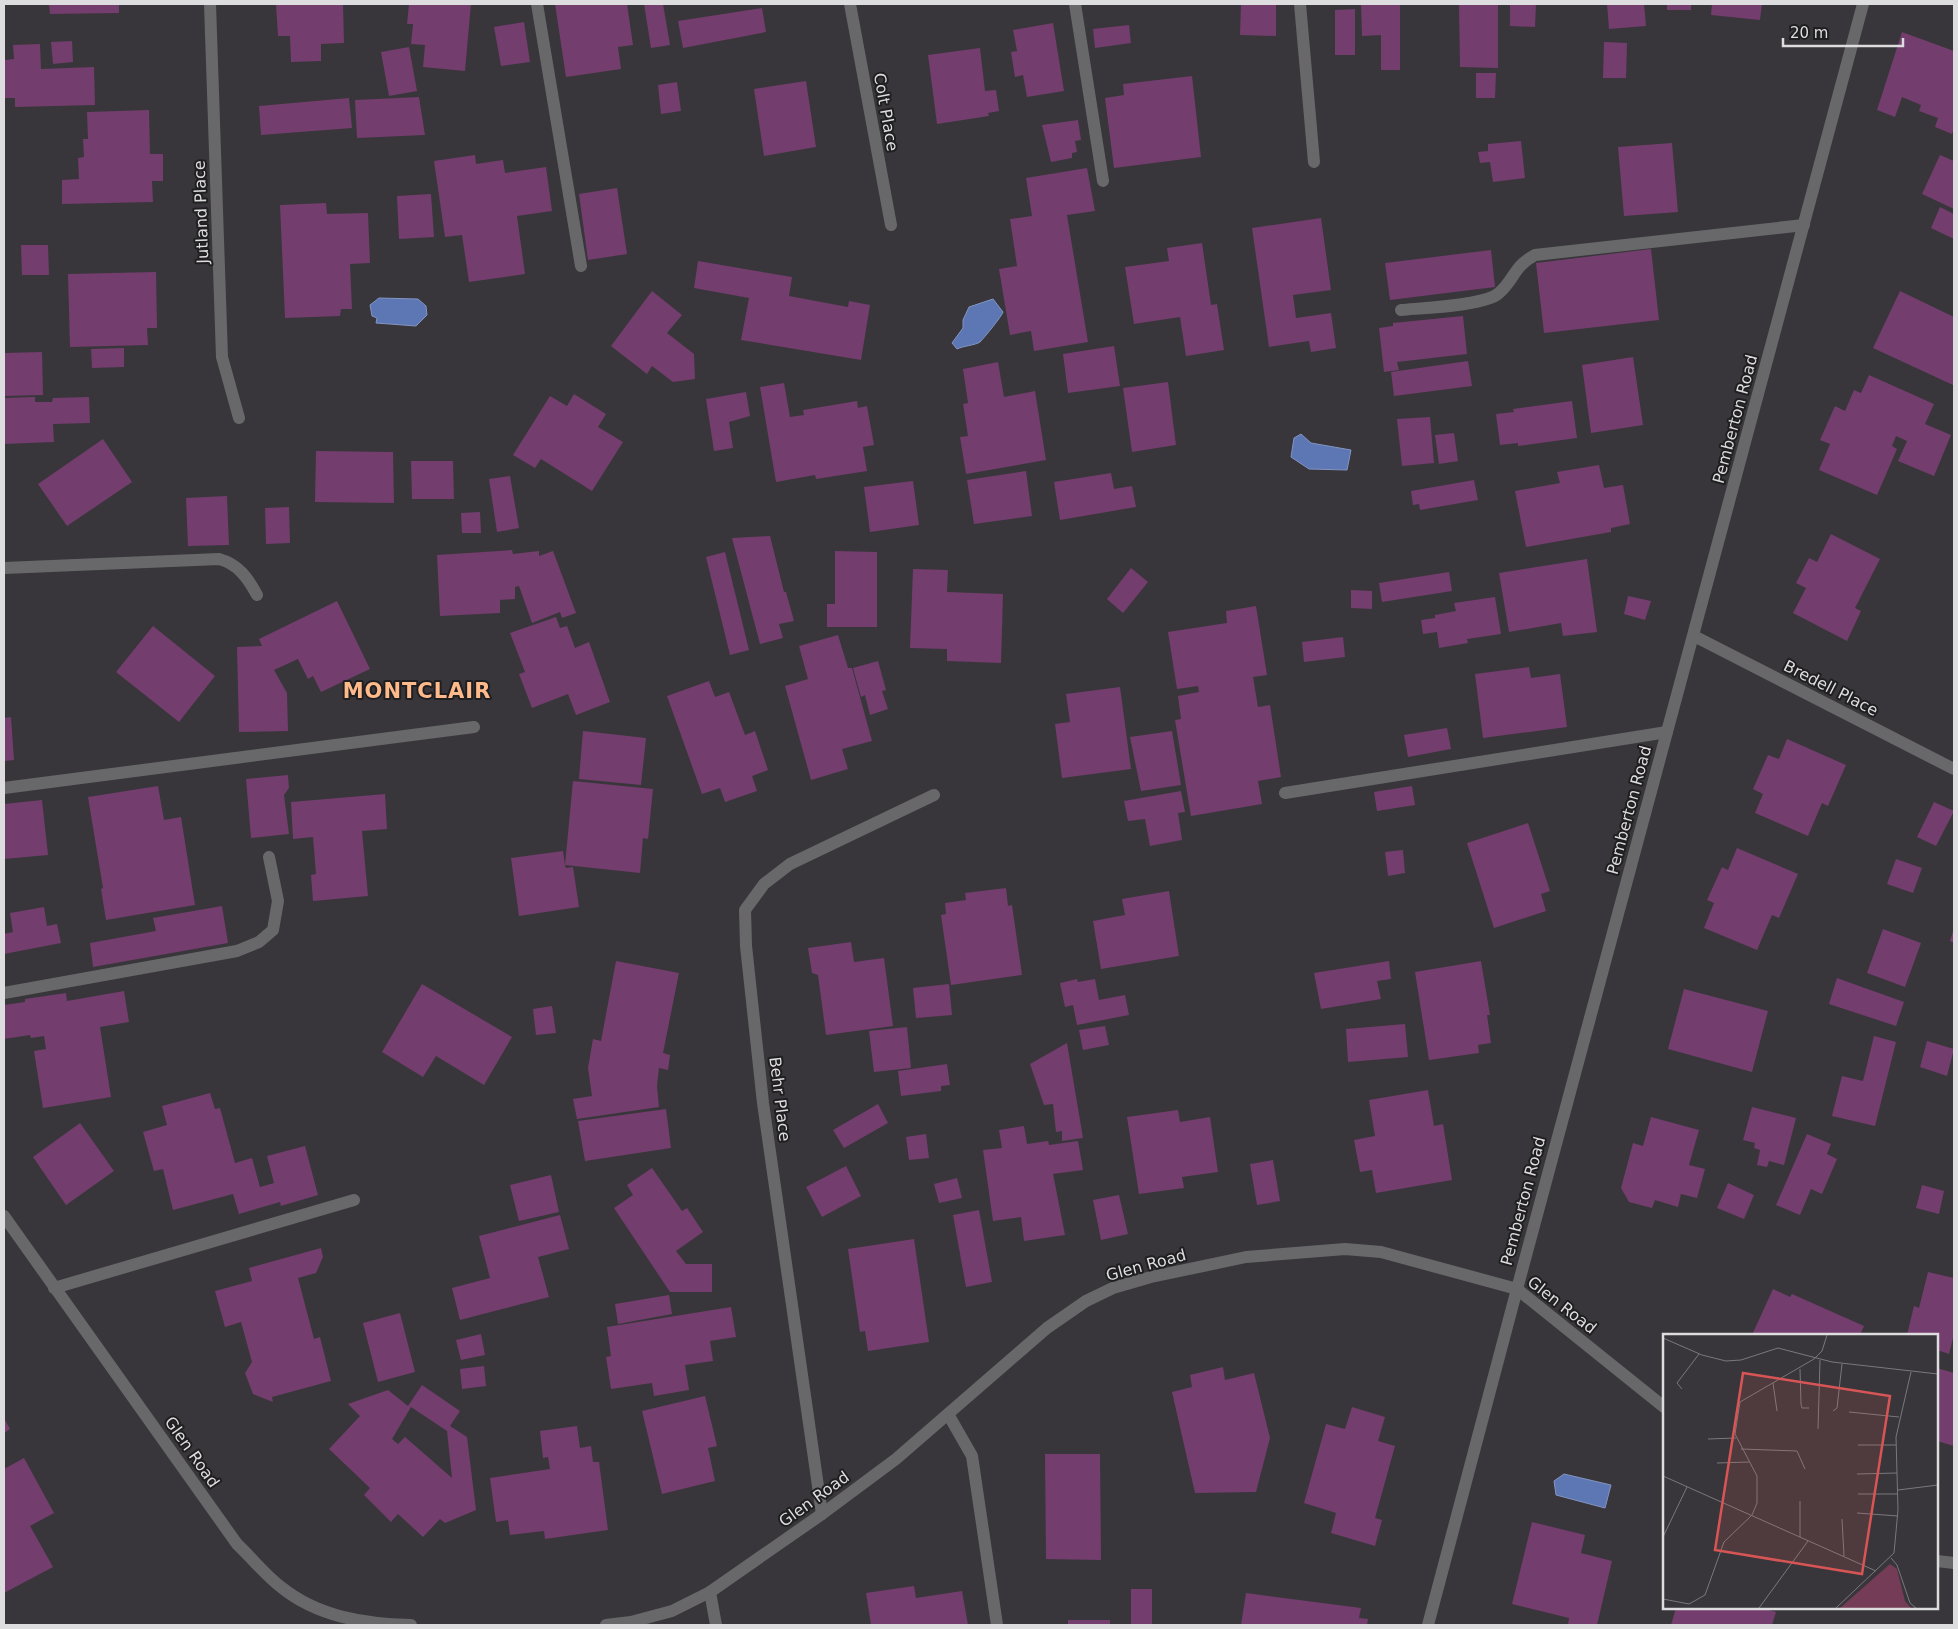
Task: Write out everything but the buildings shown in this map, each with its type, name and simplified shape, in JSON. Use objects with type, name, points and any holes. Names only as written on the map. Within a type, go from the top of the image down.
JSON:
[{"type":"street","name":"Jutland Place","points":[[210,4],[222,356],[239,418]]},
{"type":"street","points":[[537,4],[581,266]]},
{"type":"street","name":"Colt Place","points":[[850,4],[890,225]]},
{"type":"street","points":[[1075,4],[1103,181]]},
{"type":"street","points":[[1300,4],[1314,162]]},
{"type":"street","name":"Pemberton Road","points":[[1428,1625],[1516,1289],[1694,636],[1863,4]]},
{"type":"street","points":[[1400,310],[1484,301],[1497,295],[1522,262],[1535,255],[1804,225]]},
{"type":"street","points":[[4,568],[219,558],[229,562],[243,574],[257,595]]},
{"type":"street","name":"Bredell Place","points":[[1694,636],[1954,769]]},
{"type":"street","points":[[4,788],[474,727]]},
{"type":"street","points":[[1284,792],[1667,732]]},
{"type":"street","name":"Behr Place","points":[[822,1514],[763,1103],[746,946],[745,910],[764,884],[790,864],[934,795]]},
{"type":"street","points":[[4,993],[237,951],[258,942],[274,930],[278,902],[269,857]]},
{"type":"street","points":[[54,1288],[354,1200]]},
{"type":"street","name":"Glen Road","points":[[4,1216],[237,1544],[281,1587],[317,1609],[349,1620],[411,1625]]},
{"type":"street","name":"Glen Road","points":[[606,1625],[631,1622],[672,1610],[710,1592],[822,1514],[896,1459],[1047,1328],[1086,1301],[1113,1288],[1151,1277],[1246,1258],[1345,1249],[1381,1252],[1516,1289],[1663,1406]]},
{"type":"street","points":[[948,1414],[972,1456],[997,1625]]},
{"type":"street","points":[[1938,1561],[1954,1563]]},
{"type":"street","points":[[710,1592],[716,1625]]},
{"type":"water","points":[[379,298],[418,299],[426,306],[427,315],[416,326],[376,323],[377,318],[372,316],[370,305]]},
{"type":"water","points":[[993,299],[1003,312],[1000,318],[980,342],[957,349],[952,343],[963,328],[963,320],[969,307]]},
{"type":"water","points":[[1301,434],[1311,443],[1351,450],[1347,470],[1309,469],[1291,457],[1294,438]]},
{"type":"water","points":[[1564,1474],[1611,1485],[1605,1508],[1556,1495],[1554,1481]]},
{"type":"district","name":"MONTCLAIR","points":[[417,691]]}]
